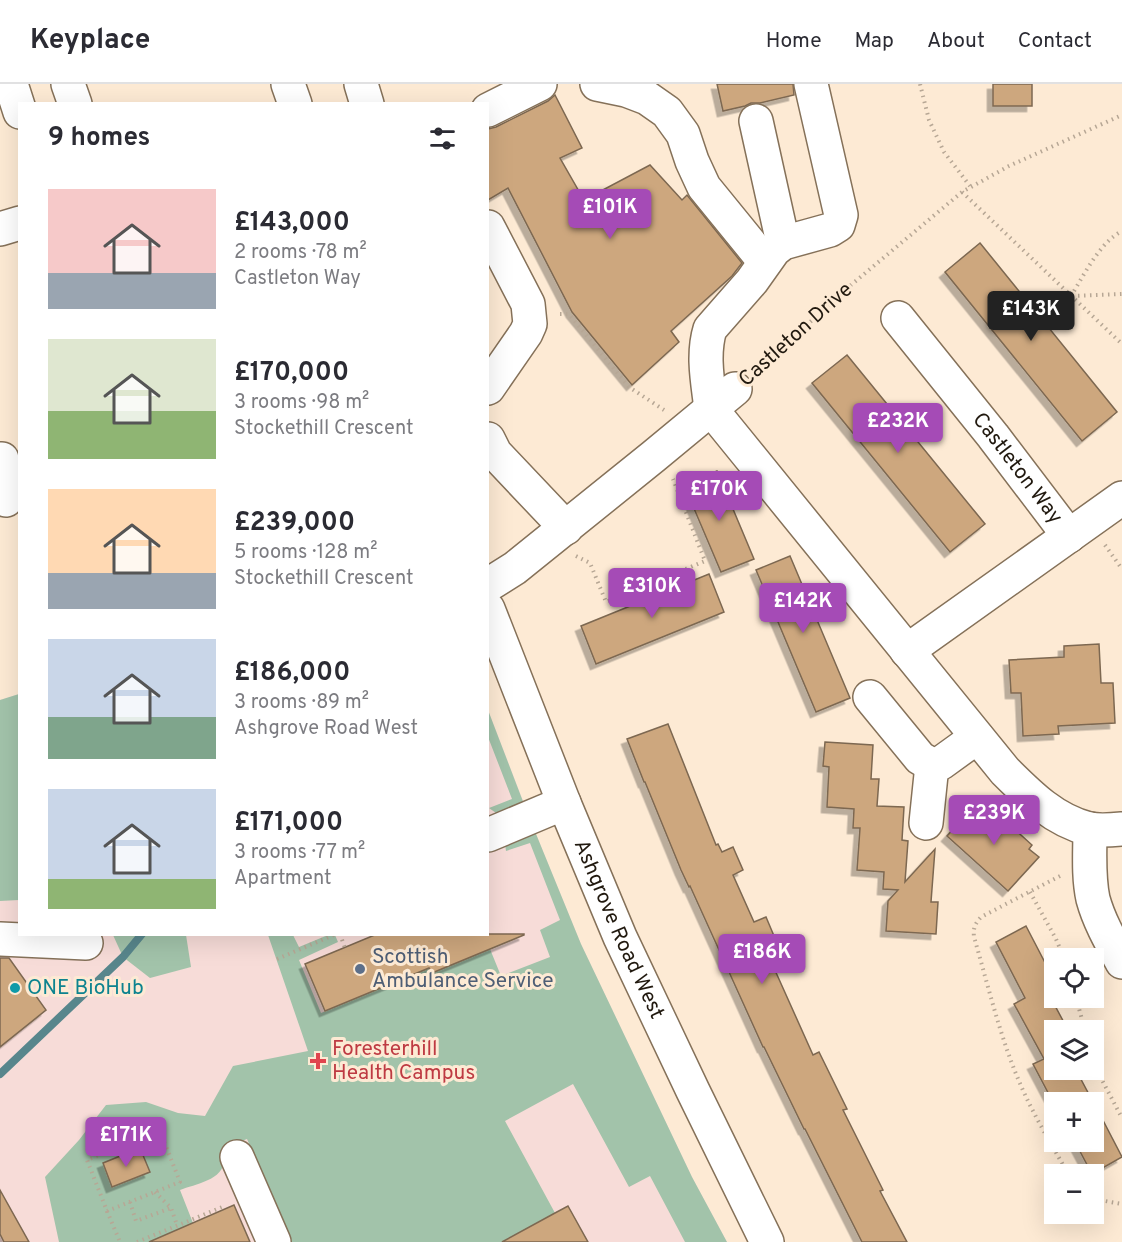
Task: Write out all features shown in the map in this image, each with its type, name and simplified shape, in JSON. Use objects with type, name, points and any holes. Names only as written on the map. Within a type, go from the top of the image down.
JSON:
[{"type":"street","points":[[11,84],[18,106]]},
{"type":"street","points":[[288,84],[294,102]]},
{"type":"street","points":[[312,84],[318,102]]},
{"type":"street","points":[[361,84],[366,102]]},
{"type":"street","points":[[489,110],[540,84]]},
{"type":"street","points":[[597,84],[626,90],[647,98],[667,112],[683,134],[704,187],[774,252]]},
{"type":"street","points":[[811,84],[841,214],[838,225],[774,252],[752,281],[710,328],[706,354],[712,408],[1005,771],[1035,801],[1101,840],[1090,877],[1102,925],[1122,962]]},
{"type":"street","points":[[756,121],[774,252]]},
{"type":"street","points":[[0,229],[18,224]]},
{"type":"street","points":[[489,229],[528,304],[530,313],[530,324],[526,333],[489,387]]},
{"type":"street","name":"Castleton Way","points":[[898,318],[993,436],[1069,536]]},
{"type":"street","points":[[489,584],[515,568],[557,535],[712,408]]},
{"type":"street","points":[[489,441],[495,453],[557,535]]},
{"type":"street","points":[[6,500],[7,457]]},
{"type":"street","points":[[908,651],[1069,536],[1120,503]]},
{"type":"street","name":"Ashgrove Road West","points":[[489,612],[564,803],[620,937],[767,1242]]},
{"type":"street","points":[[870,697],[920,758],[932,765],[941,763],[977,737]]},
{"type":"street","points":[[926,823],[932,765]]},
{"type":"street","points":[[489,835],[564,803]]},
{"type":"street","points":[[0,939],[86,944]]},
{"type":"street","points":[[240,1179],[274,1242]]},
{"type":"path","points":[[920,84],[929,120],[944,152],[970,186]]},
{"type":"path","name":"Castleton Drive","points":[[712,408],[851,285],[970,186],[1122,115]]},
{"type":"path","points":[[962,192],[1122,344]]},
{"type":"path","points":[[1071,296],[1096,256],[1114,235],[1122,231]]},
{"type":"path","points":[[1071,296],[1122,294]]},
{"type":"path","points":[[530,313],[569,314],[629,387],[712,408]]},
{"type":"path","points":[[557,535],[590,563],[606,602],[705,561],[675,482],[654,456]]},
{"type":"path","points":[[1063,1164],[1028,1100],[1014,1067],[973,929],[981,917],[1030,892],[1101,840]]},
{"type":"path","points":[[1030,892],[1060,948]]},
{"type":"path","points":[[277,959],[333,936]]},
{"type":"path","points":[[339,936],[345,948]]},
{"type":"path","points":[[1102,1080],[1122,1118]]},
{"type":"path","points":[[107,1211],[180,1182],[160,1131],[87,1160],[107,1211],[120,1242]]},
{"type":"path","points":[[136,1242],[177,1225],[240,1179]]},
{"type":"path","points":[[155,1191],[171,1208],[177,1225]]},
{"type":"path","points":[[1104,1201],[1122,1204]]},
{"type":"path","points":[[130,1202],[136,1221],[171,1208]]},
{"type":"shaded area","name":"Foresterhill Health Campus","points":[[18,694],[18,936],[489,936],[489,713],[581,944],[692,1177],[727,1242],[0,1242],[0,700]]},
{"type":"green space","points":[[18,694],[18,900],[0,901],[0,700]]},
{"type":"green space","points":[[489,713],[524,804],[505,815],[489,808],[512,799],[489,740]]},
{"type":"green space","points":[[534,829],[581,944],[692,1177],[727,1242],[685,1242],[650,1176],[629,1187],[573,1084],[505,1121],[555,1213],[502,1242],[290,1242],[247,1139],[221,1149],[224,1158],[220,1172],[208,1180],[180,1190],[193,1223],[149,1242],[59,1242],[45,1177],[79,1140],[106,1105],[146,1102],[178,1113],[205,1116],[233,1066],[308,1051],[268,936],[294,936],[299,947],[326,936],[335,936],[338,942],[299,960],[321,1013],[413,974],[416,936],[432,973],[490,949],[501,976],[550,957],[540,930],[560,920],[530,843],[506,851],[505,844]]},
{"type":"green space","points":[[113,936],[186,936],[191,967],[150,978],[123,957]]},
{"type":"building","points":[[717,84],[793,84],[794,95],[723,111]]},
{"type":"building","points":[[993,84],[1032,84],[1032,106],[993,106]]},
{"type":"building","points":[[555,95],[582,148],[560,158],[584,200],[650,165],[682,200],[687,195],[742,263],[732,276],[671,331],[679,342],[632,385],[572,312],[508,188],[489,199],[489,129],[548,101]]},
{"type":"building","points":[[980,243],[1117,412],[1082,441],[945,272]]},
{"type":"building","points":[[847,355],[985,524],[950,552],[812,383]]},
{"type":"building","points":[[717,471],[754,559],[721,572],[684,485]]},
{"type":"building","points":[[790,556],[850,698],[816,712],[756,570]]},
{"type":"building","points":[[709,574],[724,612],[596,664],[581,626]]},
{"type":"building","points":[[1099,644],[1101,683],[1113,683],[1115,723],[1058,726],[1059,734],[1023,736],[1021,693],[1011,693],[1009,660],[1064,657],[1064,646]]},
{"type":"building","points":[[668,724],[716,845],[718,844],[722,852],[733,847],[743,870],[733,875],[754,922],[766,917],[777,943],[765,948],[813,1055],[819,1052],[847,1109],[843,1110],[883,1190],[880,1191],[907,1242],[862,1242],[763,1047],[681,870],[627,739]]},
{"type":"building","points":[[825,742],[873,745],[871,779],[879,779],[877,806],[904,807],[902,840],[908,841],[905,882],[935,849],[931,902],[938,902],[936,934],[886,931],[888,901],[898,890],[883,889],[884,872],[857,870],[860,828],[853,828],[854,809],[827,807],[829,767],[823,766]]},
{"type":"building","points":[[976,804],[985,811],[989,806],[1032,845],[1029,849],[1039,857],[1008,891],[947,836]]},
{"type":"building","points":[[1026,926],[1044,961],[1044,1008],[1056,1008],[1063,1020],[1044,1020],[1044,1059],[1014,1004],[1025,998],[996,942]]},
{"type":"building","name":"Scottish Ambulance Service","points":[[524,934],[432,973],[429,968],[325,1011],[305,964],[372,936]]},
{"type":"building","name":"ONE BioHub","points":[[0,958],[9,958],[46,1010],[0,1047]]},
{"type":"building","points":[[1044,1059],[1044,1080],[1081,1080],[1088,1092],[1048,1092],[1033,1064]]},
{"type":"building","points":[[1104,1122],[1122,1157],[1104,1167],[1104,1164],[1087,1164],[1080,1152],[1104,1152]]},
{"type":"building","points":[[140,1148],[150,1172],[112,1187],[103,1163]]},
{"type":"building","points":[[0,1190],[29,1242],[4,1242],[0,1234]]},
{"type":"building","points":[[234,1205],[250,1242],[149,1242]]},
{"type":"building","points":[[568,1206],[588,1242],[502,1242],[555,1213]]},
{"type":"waterway","points":[[0,1074],[123,957],[140,936]]},
{"type":"place","name":"Scottish Ambulance Service","points":[[360,969]]},
{"type":"place","name":"ONE BioHub","points":[[15,988]]},
{"type":"place","name":"Foresterhill Health Campus","points":[[318,1061]]}]
